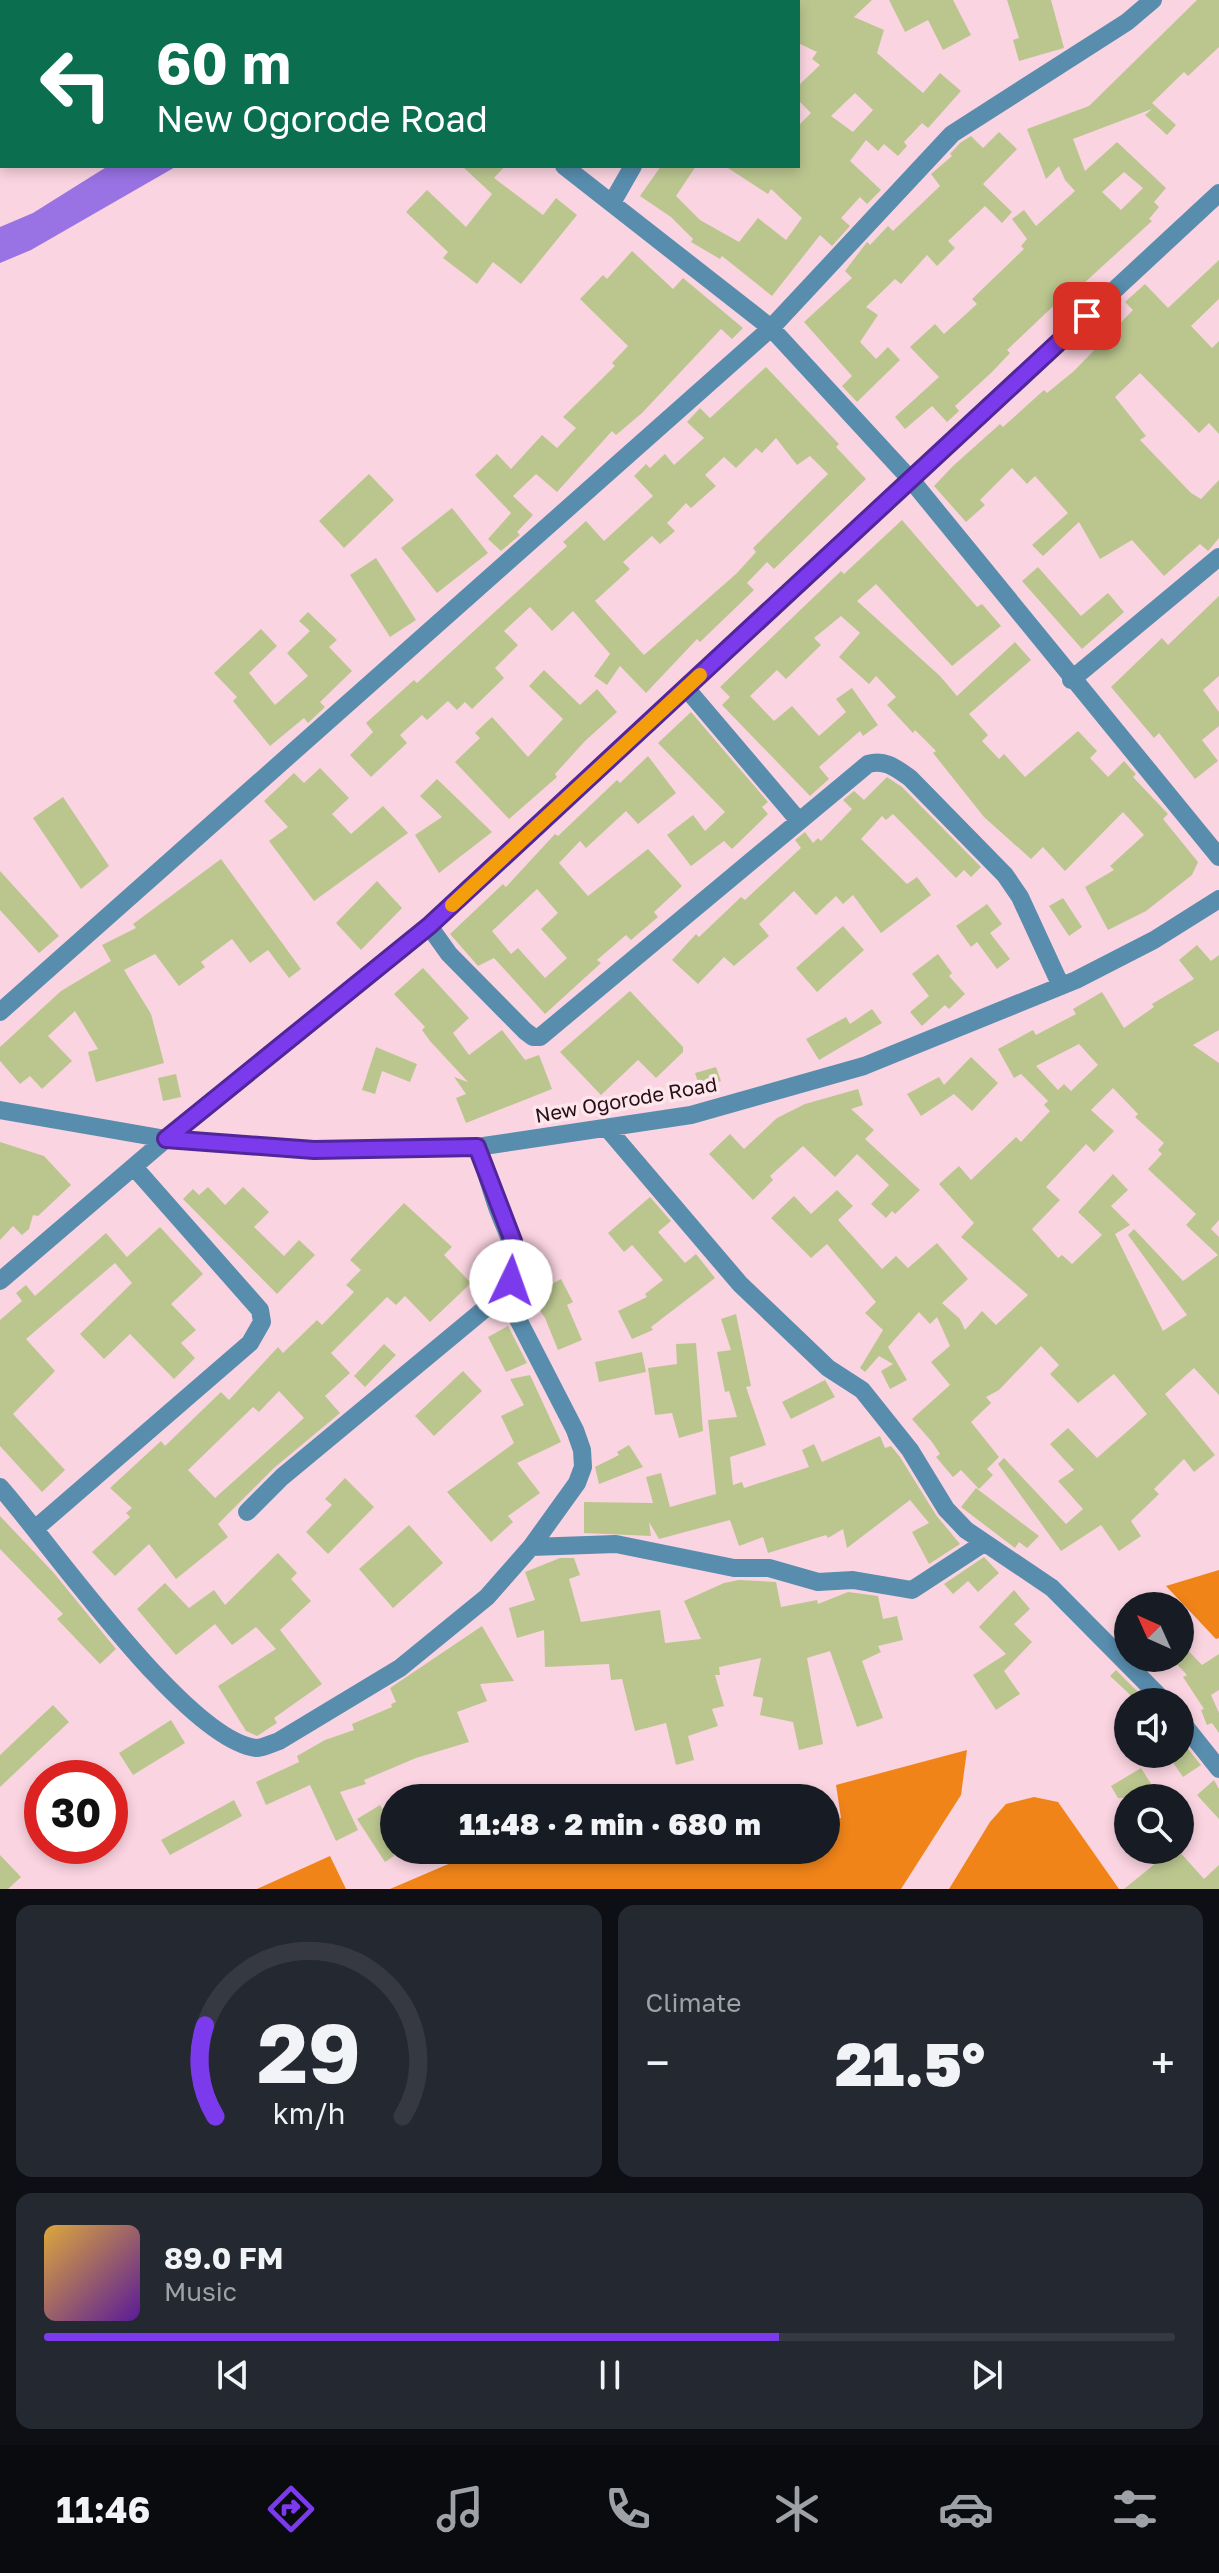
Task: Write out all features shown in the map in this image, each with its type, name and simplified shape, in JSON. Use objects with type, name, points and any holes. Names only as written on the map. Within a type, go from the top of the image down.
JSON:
[{"type":"street","points":[[0,1012],[771,328],[952,134],[1127,22],[1153,0]]},
{"type":"street","points":[[567,168],[613,201],[771,328],[912,481],[1071,680],[1219,857]]},
{"type":"street","points":[[613,201],[632,168]]},
{"type":"street","points":[[0,1281],[166,1139],[429,926],[1219,193]]},
{"type":"street","points":[[1071,680],[1219,557]]},
{"type":"street","points":[[686,688],[799,821]]},
{"type":"street","points":[[429,926],[449,954],[525,1031],[533,1037],[540,1037],[868,764],[877,762],[892,765],[910,778],[1005,875],[1020,897],[1061,986]]},
{"type":"street","name":"New Ogorode Road","points":[[0,1110],[166,1139],[314,1150],[477,1147],[691,1115],[864,1066],[1061,986],[1154,940],[1219,899]]},
{"type":"street","points":[[607,1128],[740,1284],[828,1368],[862,1390],[910,1450],[946,1509],[966,1530],[1052,1588],[1151,1688]]},
{"type":"street","points":[[247,1512],[282,1477],[511,1281],[516,1260],[513,1241],[477,1147]]},
{"type":"street","points":[[36,1528],[250,1343],[262,1322],[260,1310],[134,1167]]},
{"type":"street","points":[[0,1487],[83,1590],[187,1708],[230,1738],[257,1748],[279,1741],[400,1668],[487,1597],[531,1547],[577,1483],[583,1467],[582,1450],[503,1290]]},
{"type":"street","points":[[531,1547],[616,1544],[734,1568],[769,1568],[818,1582],[853,1580],[912,1590],[984,1543]]},
{"type":"street","points":[[1194,1738],[1219,1769]]},
{"type":"shaded area","points":[[105,168],[174,168],[31,250],[0,263],[0,227],[33,213]]},
{"type":"shaded area","points":[[1219,1570],[1219,1638],[1216,1639],[1194,1616],[1194,1592],[1172,1592],[1166,1586]]},
{"type":"shaded area","points":[[967,1750],[961,1795],[901,1889],[390,1889],[448,1864],[840,1864],[840,1784]]},
{"type":"shaded area","points":[[1034,1797],[1058,1802],[1119,1889],[949,1889],[990,1822],[1006,1804]]},
{"type":"shaded area","points":[[330,1856],[346,1889],[257,1889]]},
{"type":"building","points":[[800,0],[872,0],[854,17],[884,30],[877,53],[923,93],[940,73],[961,91],[928,128],[922,123],[904,142],[907,146],[898,156],[884,144],[878,151],[866,140],[850,161],[881,190],[867,204],[860,197],[841,218],[850,226],[832,246],[820,235],[772,296],[722,256],[720,259],[691,242],[693,239],[671,217],[640,196],[660,168],[695,168],[676,196],[700,220],[739,242],[758,218],[786,240],[802,218],[771,189],[768,194],[728,168],[800,168],[800,124],[811,113],[800,102],[800,84],[820,65],[812,59],[817,52],[800,44]],"holes":[[[855,93],[873,110],[853,132],[831,116]]]},
{"type":"building","points":[[889,0],[953,0],[971,35],[943,50],[928,20],[905,32]]},
{"type":"building","points":[[1007,0],[1051,0],[1064,48],[1019,61],[1013,40],[1019,38]]},
{"type":"building","points":[[1197,0],[1219,0],[1219,47],[1188,76],[1184,72],[1152,103],[1176,125],[1167,135],[1145,115],[1152,109],[1073,139],[1085,171],[1117,142],[1166,188],[1154,202],[1159,207],[1149,219],[1152,221],[1071,295],[1068,292],[1007,350],[1010,353],[955,406],[959,411],[947,422],[932,406],[905,429],[895,417],[939,377],[910,347],[935,324],[944,334],[977,304],[972,299],[1024,249],[1021,246],[1027,239],[1012,219],[1024,210],[1036,226],[1075,191],[1065,180],[1059,166],[1046,179],[1027,129],[1089,106]],"holes":[[[1124,172],[1143,188],[1121,210],[1102,192]]]},
{"type":"building","points":[[999,132],[1017,149],[983,184],[1012,212],[1002,223],[985,206],[948,241],[955,248],[937,266],[927,255],[901,284],[895,279],[866,307],[878,315],[860,342],[876,359],[888,347],[900,360],[857,402],[842,386],[852,376],[804,322],[852,278],[845,271],[867,242],[870,245],[888,226],[893,231],[940,186],[931,174],[952,156],[950,154],[960,143],[971,136],[983,148]]},
{"type":"building","points":[[464,168],[503,168],[494,178],[543,215],[556,198],[577,215],[521,284],[493,262],[477,284],[443,258],[448,252],[406,212],[427,190],[466,227],[492,194]]},
{"type":"building","points":[[632,251],[673,289],[683,278],[743,328],[732,339],[721,329],[642,413],[616,435],[612,431],[557,492],[536,474],[513,496],[533,515],[517,532],[520,535],[501,551],[488,539],[511,513],[475,475],[497,454],[511,469],[542,435],[557,448],[576,428],[563,417],[615,366],[612,363],[628,346],[580,299],[603,275],[607,279]]},
{"type":"building","points":[[1219,260],[1219,299],[1191,326],[1212,348],[1219,341],[1219,434],[1209,423],[1199,433],[1140,373],[1115,397],[1146,436],[1140,440],[1191,493],[1201,499],[1219,480],[1219,538],[1208,551],[1200,544],[1164,576],[1132,540],[1100,559],[1079,522],[1043,556],[1032,545],[1068,513],[1035,476],[1027,484],[1012,468],[980,500],[985,505],[966,522],[934,486],[953,466],[1000,424],[1003,427],[1044,390],[1047,393],[1074,371],[1133,310],[1125,302],[1145,284],[1168,308]]},
{"type":"building","points":[[766,367],[839,444],[836,447],[866,479],[774,569],[767,562],[747,583],[754,590],[700,642],[697,639],[646,693],[620,666],[607,685],[594,676],[610,654],[573,611],[552,631],[530,607],[504,631],[518,645],[495,668],[504,678],[472,709],[465,702],[457,710],[448,701],[427,720],[422,715],[400,735],[407,743],[371,777],[350,755],[373,732],[366,723],[414,680],[417,683],[567,546],[563,542],[586,521],[604,541],[653,496],[634,476],[646,464],[650,468],[665,454],[674,465],[704,438],[687,422],[700,408],[710,418]],"holes":[[[776,438],[797,465],[810,456],[828,474],[753,548],[756,552],[737,573],[644,655],[595,601],[630,569],[623,562],[652,536],[660,544],[675,531],[667,523],[686,503],[691,508],[716,486],[705,475],[724,457],[736,468],[756,448],[762,453]]]},
{"type":"building","points":[[369,474],[394,500],[344,548],[319,521]]},
{"type":"building","points":[[452,508],[488,553],[437,593],[401,548]]},
{"type":"building","points":[[902,520],[977,607],[982,604],[1001,626],[952,666],[876,584],[857,601],[940,676],[957,696],[1015,642],[1031,660],[969,714],[988,735],[982,741],[999,759],[1004,754],[1025,777],[1078,731],[1097,751],[1090,758],[1108,777],[1124,761],[1136,774],[1133,777],[1168,814],[1163,819],[1198,862],[1192,875],[1146,911],[1108,930],[1085,887],[1114,870],[1110,866],[1144,835],[1123,812],[1065,871],[1043,847],[1031,859],[984,817],[933,753],[936,751],[915,730],[913,733],[887,705],[896,697],[876,676],[869,684],[839,657],[860,633],[841,616],[814,638],[821,645],[786,679],[777,670],[750,696],[774,721],[792,706],[819,736],[846,712],[836,699],[852,688],[878,725],[863,736],[860,731],[819,767],[829,779],[810,796],[722,705],[730,697],[720,687],[841,571],[844,574]]},
{"type":"building","points":[[376,558],[416,620],[390,637],[350,575]]},
{"type":"building","points":[[1038,567],[1081,616],[1108,593],[1124,612],[1082,649],[1022,581]]},
{"type":"building","points":[[1219,596],[1219,676],[1203,690],[1219,712],[1219,726],[1202,740],[1218,761],[1195,779],[1159,733],[1154,738],[1111,687],[1162,638],[1168,645]]},
{"type":"building","points":[[308,612],[337,640],[329,647],[352,671],[320,702],[325,707],[308,723],[304,718],[270,746],[233,701],[237,697],[214,673],[261,629],[277,646],[249,673],[275,705],[308,676],[287,653],[310,631],[299,621]]},
{"type":"building","points":[[544,670],[580,705],[597,689],[617,712],[585,741],[555,774],[557,777],[509,819],[455,762],[480,738],[475,733],[492,717],[528,757],[563,719],[529,686]]},
{"type":"building","points":[[691,712],[768,802],[762,807],[768,814],[732,849],[724,841],[691,866],[667,835],[693,815],[705,831],[725,812],[658,743]]},
{"type":"building","points":[[648,756],[676,793],[638,824],[626,811],[586,848],[580,841],[559,863],[588,896],[648,849],[682,886],[654,912],[658,917],[631,940],[626,935],[597,960],[601,963],[545,1014],[494,958],[478,966],[450,934],[503,884],[506,887],[555,834],[558,836],[617,780],[620,783]],"holes":[[[537,889],[558,913],[541,929],[567,958],[545,978],[518,948],[511,954],[492,931]]]},
{"type":"building","points":[[320,768],[349,798],[332,814],[351,834],[383,806],[408,833],[314,901],[269,841],[288,827],[264,801],[294,773],[304,783]]},
{"type":"building","points":[[887,777],[902,787],[981,867],[971,877],[964,870],[956,878],[893,814],[886,820],[882,816],[861,839],[907,884],[917,877],[931,895],[881,933],[853,895],[843,904],[836,896],[816,915],[794,891],[759,924],[769,936],[734,966],[724,957],[698,984],[672,960],[696,934],[699,937],[741,897],[745,900],[801,848],[795,840],[805,832],[813,843],[818,838],[821,841],[852,809],[843,800],[854,791],[864,800]]},
{"type":"building","points":[[437,779],[492,832],[439,873],[415,835],[442,817],[420,796]]},
{"type":"building","points":[[63,797],[109,866],[81,889],[33,818]]},
{"type":"building","points":[[221,859],[301,969],[289,978],[268,950],[250,963],[232,939],[201,962],[205,967],[179,986],[155,954],[124,970],[151,1014],[164,1063],[96,1082],[88,1052],[98,1049],[75,1011],[48,1036],[72,1061],[42,1089],[30,1076],[20,1084],[0,1061],[0,1047],[61,991],[111,961],[102,945],[136,928],[133,924]]},
{"type":"building","points":[[0,871],[59,936],[39,953],[0,910]]},
{"type":"building","points":[[377,881],[402,908],[361,950],[336,923]]},
{"type":"building","points":[[1063,898],[1082,927],[1069,936],[1049,906]]},
{"type":"building","points":[[987,904],[1002,924],[990,933],[1010,959],[997,969],[977,942],[971,947],[956,926]]},
{"type":"building","points":[[843,926],[864,950],[817,992],[796,968]]},
{"type":"building","points":[[1197,945],[1211,961],[1219,955],[1219,1030],[1193,1045],[1219,1063],[1219,1220],[1211,1229],[1219,1237],[1219,1395],[1194,1368],[1165,1394],[1215,1455],[1194,1472],[1184,1459],[1154,1489],[1159,1494],[1131,1521],[1141,1536],[1119,1551],[1101,1525],[1061,1551],[998,1464],[1004,1458],[1066,1524],[1083,1509],[1058,1481],[1074,1470],[1050,1444],[1068,1428],[1097,1458],[1147,1414],[1114,1374],[1078,1403],[1050,1374],[1059,1365],[1041,1346],[999,1390],[986,1397],[991,1403],[971,1422],[999,1457],[987,1469],[993,1475],[979,1489],[961,1470],[953,1477],[936,1457],[940,1454],[932,1442],[912,1419],[950,1385],[931,1362],[950,1346],[937,1317],[930,1324],[919,1312],[888,1347],[907,1380],[890,1389],[881,1371],[893,1364],[879,1356],[865,1372],[860,1368],[883,1330],[865,1313],[876,1302],[827,1244],[811,1258],[771,1218],[794,1196],[811,1214],[837,1190],[853,1206],[838,1220],[882,1269],[896,1256],[908,1268],[937,1243],[968,1279],[942,1303],[960,1319],[965,1330],[982,1311],[996,1325],[1028,1295],[961,1237],[974,1223],[939,1184],[959,1166],[971,1180],[1016,1137],[1021,1142],[1050,1111],[1044,1105],[1048,1101],[1021,1074],[1014,1078],[998,1049],[1033,1030],[1036,1035],[1076,1014],[1073,1009],[1102,992],[1124,1028],[1154,1007],[1152,1004],[1194,979],[1179,960]],"holes":[[[1079,1044],[1098,1065],[1071,1091],[1064,1084],[1058,1090],[1036,1066]],[[1113,1088],[1138,1114],[1135,1117],[1164,1143],[1158,1150],[1162,1154],[1148,1169],[1196,1214],[1186,1225],[1218,1255],[1183,1281],[1134,1229],[1128,1235],[1187,1315],[1163,1331],[1115,1234],[1130,1225],[1111,1206],[1128,1190],[1113,1174],[1078,1212],[1102,1235],[1072,1264],[1062,1255],[1058,1258],[1032,1229],[1060,1200],[1046,1187],[1086,1144],[1094,1152],[1114,1131],[1091,1110]]]},
{"type":"building","points":[[938,954],[952,973],[949,976],[965,994],[949,1009],[945,1005],[922,1026],[910,1012],[929,996],[912,974]]},
{"type":"building","points":[[423,968],[469,1018],[453,1033],[469,1055],[502,1030],[525,1060],[539,1055],[552,1089],[466,1123],[456,1098],[466,1094],[454,1077],[468,1082],[430,1041],[422,1030],[425,1027],[394,994]]},
{"type":"building","points":[[630,991],[683,1047],[683,1052],[656,1078],[638,1060],[601,1095],[560,1052]]},
{"type":"building","points":[[872,1009],[882,1023],[819,1060],[806,1039],[846,1017],[850,1024]]},
{"type":"building","points":[[376,1047],[417,1064],[410,1082],[382,1071],[375,1094],[362,1090]]},
{"type":"building","points":[[971,1057],[998,1083],[972,1111],[954,1094],[921,1116],[907,1094],[939,1077],[944,1085]]},
{"type":"building","points":[[716,1067],[721,1081],[700,1088],[695,1073]]},
{"type":"building","points":[[176,1074],[181,1097],[163,1101],[158,1078]]},
{"type":"building","points":[[858,1089],[863,1105],[851,1109],[874,1130],[865,1139],[920,1190],[895,1214],[892,1211],[886,1218],[871,1204],[889,1185],[857,1154],[835,1177],[803,1146],[770,1176],[773,1180],[753,1200],[709,1154],[730,1134],[744,1149],[777,1118],[805,1104]]},
{"type":"building","points":[[0,1142],[44,1156],[71,1185],[38,1216],[33,1215],[29,1229],[22,1235],[13,1226],[0,1240]]},
{"type":"building","points":[[208,1187],[225,1205],[243,1187],[269,1212],[254,1227],[284,1256],[299,1240],[315,1255],[277,1294],[183,1199],[193,1189],[199,1195]]},
{"type":"building","points":[[650,1197],[671,1221],[658,1232],[685,1263],[696,1254],[715,1278],[651,1327],[653,1330],[632,1339],[618,1311],[647,1297],[645,1294],[663,1280],[632,1245],[624,1252],[608,1233]]},
{"type":"building","points":[[404,1203],[452,1247],[444,1255],[471,1283],[430,1322],[405,1296],[396,1305],[387,1297],[331,1353],[350,1373],[325,1396],[340,1413],[274,1468],[218,1524],[228,1537],[176,1579],[149,1544],[115,1576],[92,1552],[130,1517],[126,1513],[132,1508],[110,1488],[161,1441],[165,1446],[221,1392],[229,1400],[278,1347],[283,1353],[317,1320],[322,1325],[354,1292],[346,1285],[361,1270],[350,1260]],"holes":[[[279,1391],[304,1418],[215,1498],[188,1470],[253,1407],[259,1412]]]},
{"type":"building","points":[[160,1227],[203,1274],[171,1304],[196,1330],[181,1343],[195,1358],[174,1379],[130,1334],[104,1359],[80,1334],[132,1283],[115,1263],[26,1339],[55,1371],[13,1414],[65,1470],[42,1492],[0,1446],[0,1320],[22,1301],[16,1293],[26,1285],[35,1296],[106,1233],[127,1257]]},
{"type":"building","points":[[561,1279],[573,1302],[567,1305],[582,1340],[558,1350],[545,1318],[530,1296]]},
{"type":"building","points":[[736,1314],[751,1386],[746,1387],[766,1445],[730,1457],[733,1485],[742,1482],[744,1488],[809,1467],[802,1450],[814,1444],[822,1462],[880,1436],[885,1448],[891,1446],[900,1457],[936,1515],[960,1544],[929,1564],[912,1532],[929,1523],[910,1500],[847,1548],[843,1529],[828,1538],[826,1535],[768,1553],[763,1537],[739,1546],[730,1520],[659,1539],[649,1522],[651,1536],[584,1533],[584,1502],[653,1503],[646,1477],[661,1473],[670,1507],[716,1494],[708,1420],[737,1417],[729,1391],[725,1392],[717,1352],[731,1350],[721,1319]]},
{"type":"building","points":[[508,1326],[527,1363],[506,1372],[488,1337]]},
{"type":"building","points":[[696,1343],[703,1431],[679,1438],[672,1413],[655,1415],[648,1368],[677,1364],[676,1344]]},
{"type":"building","points":[[384,1344],[396,1355],[365,1387],[354,1376]]},
{"type":"building","points":[[642,1352],[646,1372],[599,1382],[595,1362]]},
{"type":"building","points":[[463,1371],[482,1391],[434,1436],[415,1416]]},
{"type":"building","points":[[530,1375],[561,1442],[517,1463],[540,1493],[508,1516],[513,1522],[491,1542],[447,1492],[514,1443],[501,1416],[524,1405],[510,1379]]},
{"type":"building","points":[[825,1380],[835,1397],[791,1419],[782,1402]]},
{"type":"building","points":[[629,1445],[643,1467],[599,1484],[595,1467],[619,1455],[617,1452]]},
{"type":"building","points":[[345,1478],[374,1507],[328,1554],[306,1532],[332,1505],[325,1499]]},
{"type":"building","points":[[976,1488],[1039,1536],[1027,1548],[1019,1542],[1015,1548],[961,1507]]},
{"type":"building","points":[[0,1516],[53,1572],[116,1649],[100,1664],[57,1619],[63,1614],[0,1549]]},
{"type":"building","points":[[409,1525],[443,1563],[393,1608],[359,1569]]},
{"type":"building","points":[[278,1553],[297,1573],[291,1579],[311,1601],[280,1630],[322,1684],[274,1718],[277,1723],[257,1736],[246,1731],[218,1686],[276,1649],[256,1627],[232,1645],[215,1624],[176,1655],[137,1609],[165,1583],[189,1608],[214,1590],[225,1605]]},
{"type":"building","points":[[984,1557],[999,1573],[978,1592],[968,1581],[953,1594],[944,1584]]},
{"type":"building","points":[[560,1558],[574,1558],[580,1575],[569,1579],[581,1622],[660,1610],[665,1643],[701,1639],[684,1601],[724,1583],[739,1580],[776,1582],[781,1607],[817,1600],[818,1604],[848,1592],[878,1596],[883,1619],[897,1616],[903,1640],[878,1646],[881,1652],[862,1661],[883,1718],[857,1727],[830,1651],[807,1658],[823,1744],[799,1750],[793,1722],[760,1715],[763,1698],[753,1696],[761,1658],[719,1667],[720,1675],[715,1675],[724,1706],[712,1709],[718,1726],[688,1736],[694,1760],[676,1765],[666,1723],[635,1731],[622,1679],[611,1680],[609,1664],[545,1667],[544,1630],[517,1638],[509,1608],[535,1600],[525,1572]]},
{"type":"building","points":[[1014,1590],[1030,1609],[1014,1624],[1032,1642],[1004,1671],[1020,1694],[996,1710],[973,1675],[1006,1654],[979,1627]]},
{"type":"building","points":[[482,1626],[514,1681],[480,1684],[487,1701],[457,1712],[469,1742],[416,1758],[364,1780],[366,1784],[340,1792],[358,1830],[336,1841],[310,1785],[266,1805],[256,1782],[299,1762],[297,1756],[325,1740],[354,1730],[352,1724],[392,1707],[391,1704],[396,1702],[390,1688]]},
{"type":"building","points":[[1219,1654],[1219,1690],[1211,1695],[1219,1713],[1219,1733],[1212,1723],[1207,1725],[1201,1710],[1204,1709],[1194,1694],[1194,1688],[1190,1688],[1183,1677],[1187,1675],[1184,1672],[1194,1672],[1194,1657],[1202,1665]]},
{"type":"building","points":[[1118,1672],[1134,1688],[1123,1688],[1110,1676]]},
{"type":"building","points":[[53,1705],[69,1722],[29,1760],[24,1760],[24,1764],[0,1787],[0,1755]]},
{"type":"building","points":[[171,1720],[185,1743],[133,1775],[128,1760],[123,1760],[119,1753]]},
{"type":"building","points":[[1194,1756],[1201,1765],[1183,1777],[1177,1768],[1194,1768]]},
{"type":"building","points":[[1141,1768],[1151,1784],[1114,1784]]},
{"type":"building","points":[[1214,1780],[1219,1789],[1219,1819],[1197,1795]]},
{"type":"building","points":[[234,1800],[242,1816],[170,1855],[161,1840]]},
{"type":"building","points":[[380,1805],[380,1854],[357,1819]]},
{"type":"building","points":[[0,1855],[21,1877],[8,1889],[0,1889]]},
{"type":"building","points":[[1155,1864],[1191,1864],[1204,1879],[1219,1865],[1219,1889],[1124,1889]]},
{"type":"slow traffic","points":[[452,905],[700,675]]},
{"type":"route","points":[[511,1281],[516,1260],[513,1241],[497,1208],[477,1147],[314,1150],[166,1139],[429,926],[1087,316]]}]
